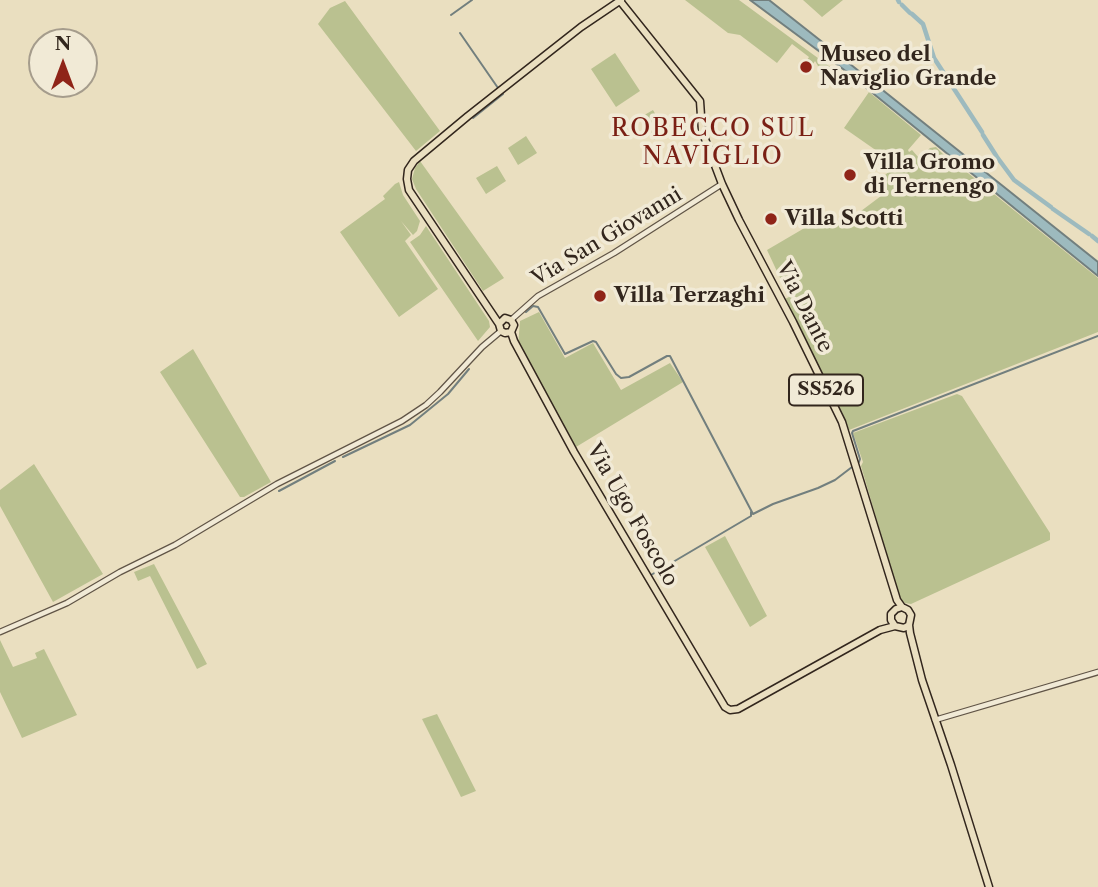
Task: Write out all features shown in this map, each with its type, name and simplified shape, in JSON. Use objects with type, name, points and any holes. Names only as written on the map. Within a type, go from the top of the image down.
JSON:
[{"type":"main road","points":[[500,327],[505,318],[511,320],[514,325],[511,332],[505,333],[500,327],[409,190],[408,170],[414,161],[468,116],[581,27],[620,0],[629,11]]},
{"type":"main road","points":[[628,0],[629,11]]},
{"type":"main road","name":"SS526","points":[[629,11],[698,97],[701,104],[702,131],[722,184]]},
{"type":"main road","name":"Via Dante","points":[[722,184],[842,422],[895,594],[902,607]]},
{"type":"main road","name":"Via Ugo Foscolo","points":[[511,332],[574,452],[725,707],[730,710],[738,709],[875,633]]},
{"type":"main road","points":[[875,633],[894,610],[902,607]]},
{"type":"main road","name":"SS526","points":[[902,607],[911,615],[902,626]]},
{"type":"main road","name":"SS526","points":[[890,617],[902,626],[911,641],[989,887]]},
{"type":"main road","points":[[875,633],[902,626]]},
{"type":"street","name":"Via San Giovanni","points":[[511,320],[538,296],[614,253],[722,184]]},
{"type":"street","points":[[0,632],[67,603],[120,572],[173,546],[277,484],[402,421],[440,393],[500,327]]},
{"type":"street","points":[[935,720],[1098,672]]},
{"type":"green space","points":[[685,0],[739,0],[841,75],[840,79],[818,66],[815,61],[813,64],[807,60],[809,57],[792,44],[777,63],[740,35],[728,33]]},
{"type":"green space","points":[[803,0],[843,0],[822,17]]},
{"type":"green space","points":[[345,1],[440,131],[416,151],[318,24],[330,8]]},
{"type":"green space","points":[[615,53],[640,91],[616,107],[591,69]]},
{"type":"green space","points":[[869,92],[921,135],[909,152],[912,150],[919,158],[930,148],[936,147],[948,159],[952,169],[958,165],[1098,278],[1098,332],[849,430],[783,300],[789,297],[767,250],[825,216],[831,223],[854,223],[857,214],[885,193],[879,180],[897,165],[844,128]]},
{"type":"green space","points":[[653,110],[666,133],[654,140],[641,117]]},
{"type":"green space","points":[[526,136],[537,153],[518,165],[508,148]]},
{"type":"green space","points":[[420,161],[504,278],[483,291],[416,189],[412,179]]},
{"type":"green space","points":[[497,166],[506,181],[486,194],[476,178]]},
{"type":"green space","points":[[399,182],[403,195],[420,221],[413,235],[401,221],[411,235],[405,241],[438,289],[399,317],[340,232],[385,199],[383,196]]},
{"type":"green space","points":[[426,226],[489,321],[490,327],[478,341],[410,242],[420,235]]},
{"type":"green space","points":[[539,312],[565,358],[593,343],[621,390],[670,363],[683,382],[576,447],[518,346],[520,321]]},
{"type":"green space","points":[[193,349],[271,482],[244,497],[240,497],[160,372]]},
{"type":"green space","points":[[957,394],[962,396],[1050,533],[1050,540],[911,604],[905,603],[900,599],[853,433]]},
{"type":"green space","points":[[34,464],[103,574],[53,602],[0,506],[0,490]]},
{"type":"green space","points":[[725,536],[767,616],[750,627],[705,547]]},
{"type":"green space","points":[[154,564],[207,664],[197,669],[150,576],[138,581],[134,572]]},
{"type":"green space","points":[[0,640],[13,667],[37,658],[35,653],[44,649],[77,715],[22,738],[0,692]]},
{"type":"green space","points":[[437,714],[476,791],[461,797],[422,719]]},
{"type":"water","points":[[750,0],[769,0],[835,52],[1098,262],[1098,276],[843,69]]},
{"type":"waterway","points":[[451,15],[472,0]]},
{"type":"waterway","points":[[902,5],[910,13]]},
{"type":"waterway","points":[[912,14],[923,24],[934,58],[982,132]]},
{"type":"waterway","points":[[460,33],[498,88]]},
{"type":"waterway","points":[[473,118],[502,93]]},
{"type":"waterway","points":[[983,135],[1014,180],[1051,207]]},
{"type":"waterway","points":[[1053,209],[1089,234]]},
{"type":"waterway","points":[[1092,236],[1098,241]]},
{"type":"waterway","points":[[526,312],[533,306],[538,307],[565,354],[596,342],[621,378],[629,377],[670,356],[753,514],[835,480],[852,467]]},
{"type":"waterway","points":[[859,462],[853,431],[1098,336]]},
{"type":"waterway","points":[[343,457],[410,425],[448,394],[469,369]]},
{"type":"waterway","points":[[279,491],[335,461]]},
{"type":"waterway","points":[[651,575],[751,516],[751,512]]},
{"type":"place","name":"Museo del Naviglio Grande","points":[[806,67]]},
{"type":"place","name":"Villa Gromo di Ternengo","points":[[850,175]]},
{"type":"place","name":"Villa Scotti","points":[[771,219]]},
{"type":"place","name":"Villa Terzaghi","points":[[600,296]]},
{"type":"district","name":"ROBECCO SUL NAVIGLIO","points":[[713,143]]}]
